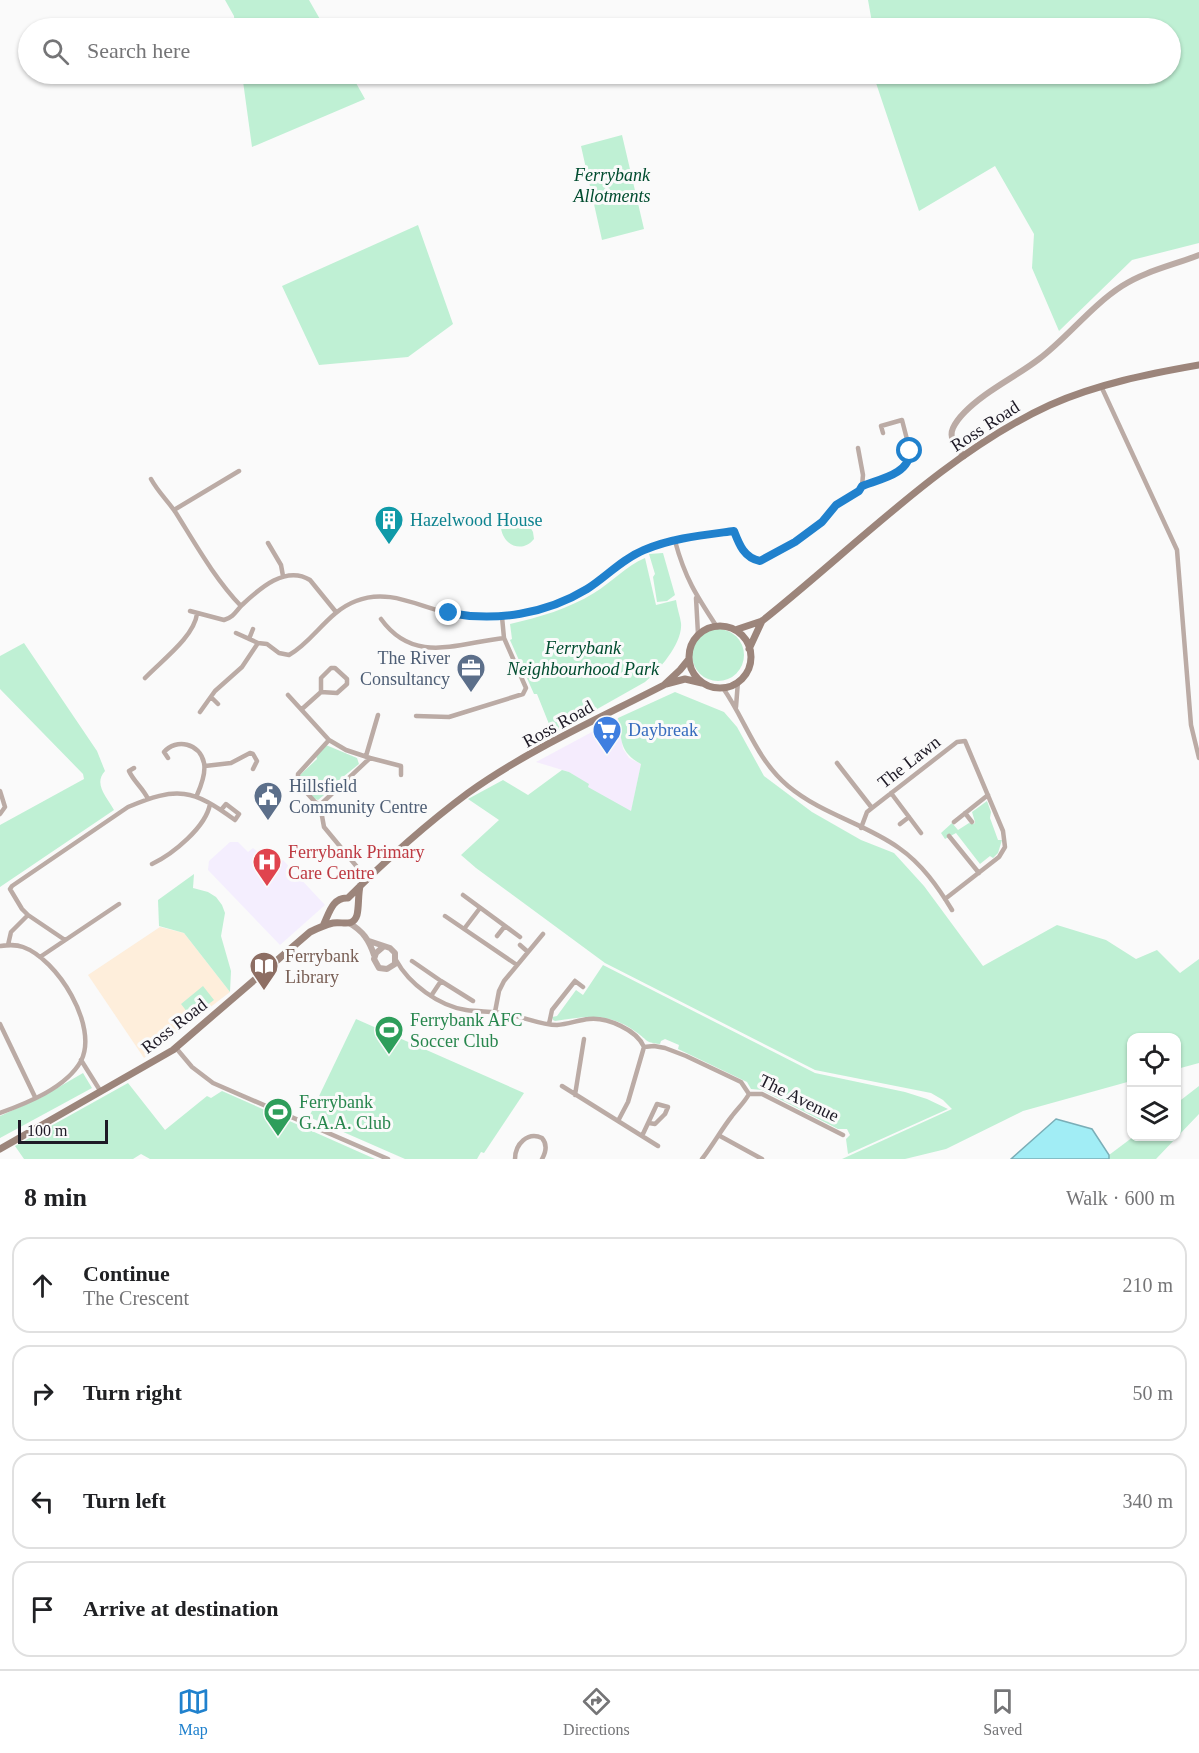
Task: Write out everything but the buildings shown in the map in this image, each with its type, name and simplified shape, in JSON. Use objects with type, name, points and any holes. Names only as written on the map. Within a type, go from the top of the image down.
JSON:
[{"type":"main road","name":"Ross Road","points":[[762,621],[964,456],[1026,417],[1067,398],[1101,386],[1199,365]]},
{"type":"main road","points":[[735,630],[743,637],[749,649],[749,667],[743,678],[738,681],[723,688],[711,687],[692,672],[689,659],[690,648],[698,634],[709,628],[735,630],[762,621]]},
{"type":"main road","points":[[749,649],[762,621]]},
{"type":"main road","points":[[664,685],[689,659]]},
{"type":"main road","points":[[664,685],[685,679],[702,682]]},
{"type":"main road","name":"Ross Road","points":[[348,898],[430,823],[487,781],[664,685]]},
{"type":"main road","points":[[331,910],[337,922],[349,923],[355,919],[360,886]]},
{"type":"main road","points":[[323,926],[335,902],[342,898],[353,901],[357,910]]},
{"type":"main road","name":"Ross Road","points":[[0,1149],[176,1048],[292,946],[310,932],[337,922]]},
{"type":"street","points":[[964,456],[954,444],[952,433],[954,426],[962,416],[979,400],[1039,359],[1094,308],[1121,287],[1137,278],[1199,255]]},
{"type":"street","points":[[1101,386],[1177,550],[1190,714],[1199,758]]},
{"type":"street","points":[[862,486],[897,472],[908,462],[910,451],[902,420],[881,426],[883,433]]},
{"type":"street","points":[[236,633],[258,643],[267,644],[279,653],[289,655],[336,612],[357,600],[391,596],[449,613],[474,617],[502,617],[535,610],[586,589],[636,554],[675,541],[704,535],[734,531],[744,552],[754,560],[765,558],[795,542],[822,522],[836,505],[859,491],[864,475],[858,448]]},
{"type":"street","points":[[174,510],[239,471]]},
{"type":"street","points":[[151,479],[228,592],[241,606]]},
{"type":"street","points":[[675,541],[683,571],[696,596],[717,627]]},
{"type":"street","points":[[268,543],[281,565],[283,576]]},
{"type":"street","points":[[190,611],[224,620],[235,615],[241,606],[263,587],[283,576],[305,577],[310,580],[336,612]]},
{"type":"street","points":[[696,596],[698,634]]},
{"type":"street","points":[[145,678],[187,635],[197,614]]},
{"type":"street","points":[[416,716],[449,717],[523,694],[526,688],[504,638],[502,617]]},
{"type":"street","points":[[381,619],[394,634],[405,642],[421,648],[441,649],[504,638]]},
{"type":"street","points":[[249,639],[254,629]]},
{"type":"street","points":[[200,712],[211,697],[242,667],[258,643]]},
{"type":"street","points":[[302,709],[321,692],[337,693],[347,684],[347,679],[335,668],[331,668],[321,678],[321,692]]},
{"type":"street","points":[[736,706],[738,681]]},
{"type":"street","points":[[723,688],[736,706],[748,734],[772,771],[789,787],[817,806],[900,849],[928,875],[952,910]]},
{"type":"street","points":[[288,695],[329,740],[346,750],[401,766],[401,775]]},
{"type":"street","points":[[211,697],[218,704]]},
{"type":"street","points":[[320,805],[368,757],[378,715]]},
{"type":"street","points":[[329,740],[298,774],[298,783],[320,805],[324,827],[367,879]]},
{"type":"street","name":"The Lawn","points":[[861,828],[867,812],[957,742],[963,740],[968,745],[1003,831],[1005,847],[999,857],[945,899]]},
{"type":"street","points":[[168,758],[164,752],[176,744],[188,745],[197,750],[204,766],[197,795]]},
{"type":"street","points":[[204,766],[231,763],[250,753],[257,761],[253,770]]},
{"type":"street","points":[[837,763],[872,808]]},
{"type":"street","points":[[134,768],[129,771],[132,778],[143,788],[148,799]]},
{"type":"street","points":[[0,791],[5,807],[0,814]]},
{"type":"street","points":[[65,940],[28,915],[11,894],[12,886],[119,814],[148,799],[178,793],[197,795],[221,810]]},
{"type":"street","points":[[891,793],[921,833]]},
{"type":"street","points":[[954,822],[988,795]]},
{"type":"street","points":[[152,864],[164,858],[189,837],[207,815],[210,804]]},
{"type":"street","points":[[965,813],[972,822]]},
{"type":"street","points":[[900,824],[909,817]]},
{"type":"street","points":[[949,836],[979,873]]},
{"type":"street","points":[[463,895],[520,937]]},
{"type":"street","points":[[40,957],[119,904]]},
{"type":"street","points":[[464,929],[480,908]]},
{"type":"street","points":[[357,910],[360,929]]},
{"type":"street","points":[[8,945],[11,932],[28,915]]},
{"type":"street","points":[[445,916],[517,965]]},
{"type":"street","points":[[349,923],[360,929],[369,941],[375,956],[375,963],[379,968],[402,971]]},
{"type":"street","points":[[497,936],[505,926]]},
{"type":"street","points":[[495,1012],[499,991],[504,981],[543,934]]},
{"type":"street","points":[[369,941],[393,951],[402,971],[431,996],[455,1008],[495,1012],[557,1025],[590,1019],[604,1020],[637,1037],[644,1047],[628,1102],[618,1121]]},
{"type":"street","points":[[520,945],[528,952]]},
{"type":"street","points":[[0,946],[23,947],[40,957],[62,980],[79,1012],[85,1039],[81,1060],[66,1079],[35,1097],[0,1113]]},
{"type":"street","points":[[375,956],[383,947]]},
{"type":"street","points":[[390,969],[396,960]]},
{"type":"street","points":[[412,961],[472,1001]]},
{"type":"street","points":[[549,1024],[552,1010],[574,981],[574,974]]},
{"type":"street","points":[[431,996],[441,981]]},
{"type":"street","points":[[574,981],[583,987]]},
{"type":"street","points":[[0,1024],[35,1097]]},
{"type":"street","points":[[575,1095],[584,1039]]},
{"type":"street","name":"The Avenue","points":[[644,1047],[665,1048],[686,1056],[741,1082],[749,1094],[762,1094],[843,1135]]},
{"type":"street","points":[[176,1048],[192,1067],[213,1083],[388,1159]]},
{"type":"street","points":[[81,1060],[101,1092]]},
{"type":"street","points":[[562,1086],[658,1146]]},
{"type":"street","points":[[702,1159],[749,1094]]},
{"type":"street","points":[[642,1137],[657,1104],[668,1107],[665,1114],[655,1124],[649,1123]]},
{"type":"street","points":[[515,1159],[515,1154],[524,1139],[534,1135],[542,1138],[546,1145],[546,1153],[542,1159]]},
{"type":"street","points":[[720,1136],[762,1159]]},
{"type":"shaded area","points":[[618,718],[623,749],[629,758],[641,764],[631,812],[587,787],[589,785],[569,772],[536,762]]},
{"type":"shaded area","name":"Ferrybank Primary Care Centre","points":[[230,842],[238,842],[248,852],[253,848],[259,853],[263,851],[274,867],[283,860],[325,905],[280,945],[208,870],[209,861]]},
{"type":"shaded area","points":[[160,927],[184,933],[230,992],[144,1058],[88,975]]},
{"type":"green space","points":[[225,0],[309,0],[319,18],[234,18]]},
{"type":"green space","points":[[868,0],[1199,0],[1199,243],[1132,260],[1059,331],[1032,268],[1034,234],[995,166],[919,211],[876,84],[1181,84],[1181,18],[871,18]]},
{"type":"green space","points":[[243,84],[357,84],[365,99],[252,147]]},
{"type":"green space","name":"Ferrybank Allotments","points":[[622,135],[644,229],[602,240],[581,146]]},
{"type":"green space","points":[[418,225],[453,324],[408,357],[319,365],[282,286]]},
{"type":"green space","points":[[525,518],[533,532],[534,539],[524,546],[514,546],[505,539],[501,528]]},
{"type":"green space","points":[[663,553],[675,595],[667,601],[657,602],[653,577],[655,574],[649,554]]},
{"type":"green space","name":"Ferrybank Neighbourhood Park","points":[[645,558],[656,605],[676,600],[681,631],[674,647],[657,671],[645,682],[553,734],[537,694],[534,694],[510,640],[512,639],[510,624],[574,604]]},
{"type":"green space","points":[[718,629],[732,633],[740,641],[744,655],[740,669],[732,677],[718,681],[704,677],[696,669],[692,655],[696,641],[704,633]]},
{"type":"green space","points":[[24,643],[97,751],[105,771],[100,781],[101,786],[114,810],[0,887],[0,825],[84,779],[83,774],[0,689],[0,656]]},
{"type":"green space","points":[[675,692],[724,712],[737,727],[764,776],[812,812],[861,840],[894,853],[924,886],[983,966],[1057,925],[1106,940],[1136,959],[1157,950],[1180,973],[1199,959],[1199,1063],[1181,1068],[1181,1033],[1127,1033],[1127,1082],[1023,1111],[946,1149],[905,1159],[842,1159],[952,1109],[931,1093],[815,1070],[605,963],[461,855],[499,820],[468,799],[503,780],[528,795],[562,770],[569,772],[589,784],[588,787],[631,811],[641,764],[625,750],[618,718]]},
{"type":"green space","points":[[326,745],[357,758],[359,764],[318,800],[314,799],[299,781],[300,775],[317,759],[316,756]]},
{"type":"green space","points":[[987,801],[998,840],[1002,840],[998,853],[980,864],[956,833],[945,839],[941,833],[952,823],[958,830],[969,823],[974,824],[972,812]]},
{"type":"green space","points":[[194,874],[193,888],[216,897],[225,913],[221,936],[231,971],[230,992],[184,933],[159,926],[158,900]]},
{"type":"green space","points":[[603,965],[815,1073],[905,1092],[948,1109],[848,1154],[846,1139],[850,1135],[847,1129],[838,1129],[762,1090],[751,1089],[747,1082],[678,1049],[679,1045],[665,1039],[660,1044],[649,1042],[626,1026],[607,1018],[553,1020],[552,1017],[557,1016],[576,990],[583,995]]},
{"type":"green space","points":[[203,986],[214,1000],[191,1017],[181,1004]]},
{"type":"green space","name":"Ferrybank AFC Soccer Club","points":[[356,1019],[524,1093],[484,1153],[481,1152],[477,1159],[405,1159],[309,1117]]},
{"type":"green space","points":[[83,1073],[92,1088],[0,1138],[0,1116],[40,1098]]},
{"type":"green space","points":[[128,1083],[165,1130],[207,1096],[211,1098],[222,1091],[375,1159],[150,1159],[141,1154],[133,1159],[24,1159],[15,1146]]},
{"type":"green space","points":[[1199,1086],[1199,1114],[1181,1133],[1181,1100]]},
{"type":"green space","points":[[1128,1141],[1173,1141],[1156,1159],[1109,1159],[1109,1155]]},
{"type":"water","points":[[1056,1119],[1092,1129],[1109,1155],[1109,1159],[1011,1159]]},
{"type":"place","name":"Hazelwood House","points":[[389,546]]},
{"type":"place","name":"The River Consultancy","points":[[471,694]]},
{"type":"place","name":"Daybreak","points":[[607,756]]},
{"type":"place","name":"Hillsfield Community Centre","points":[[268,822]]},
{"type":"place","name":"Ferrybank Primary Care Centre","points":[[267,888]]},
{"type":"place","name":"Ferrybank Library","points":[[264,992]]},
{"type":"place","name":"Ferrybank AFC Soccer Club","points":[[389,1056]]},
{"type":"place","name":"Ferrybank G.A.A. Club","points":[[278,1138]]},
{"type":"route","points":[[449,613],[482,618],[502,617],[542,608],[586,589],[643,550],[704,535],[734,531],[744,552],[754,560],[760,561],[795,542],[822,522],[836,505],[859,491],[862,486],[902,469],[908,462],[910,451]]}]
